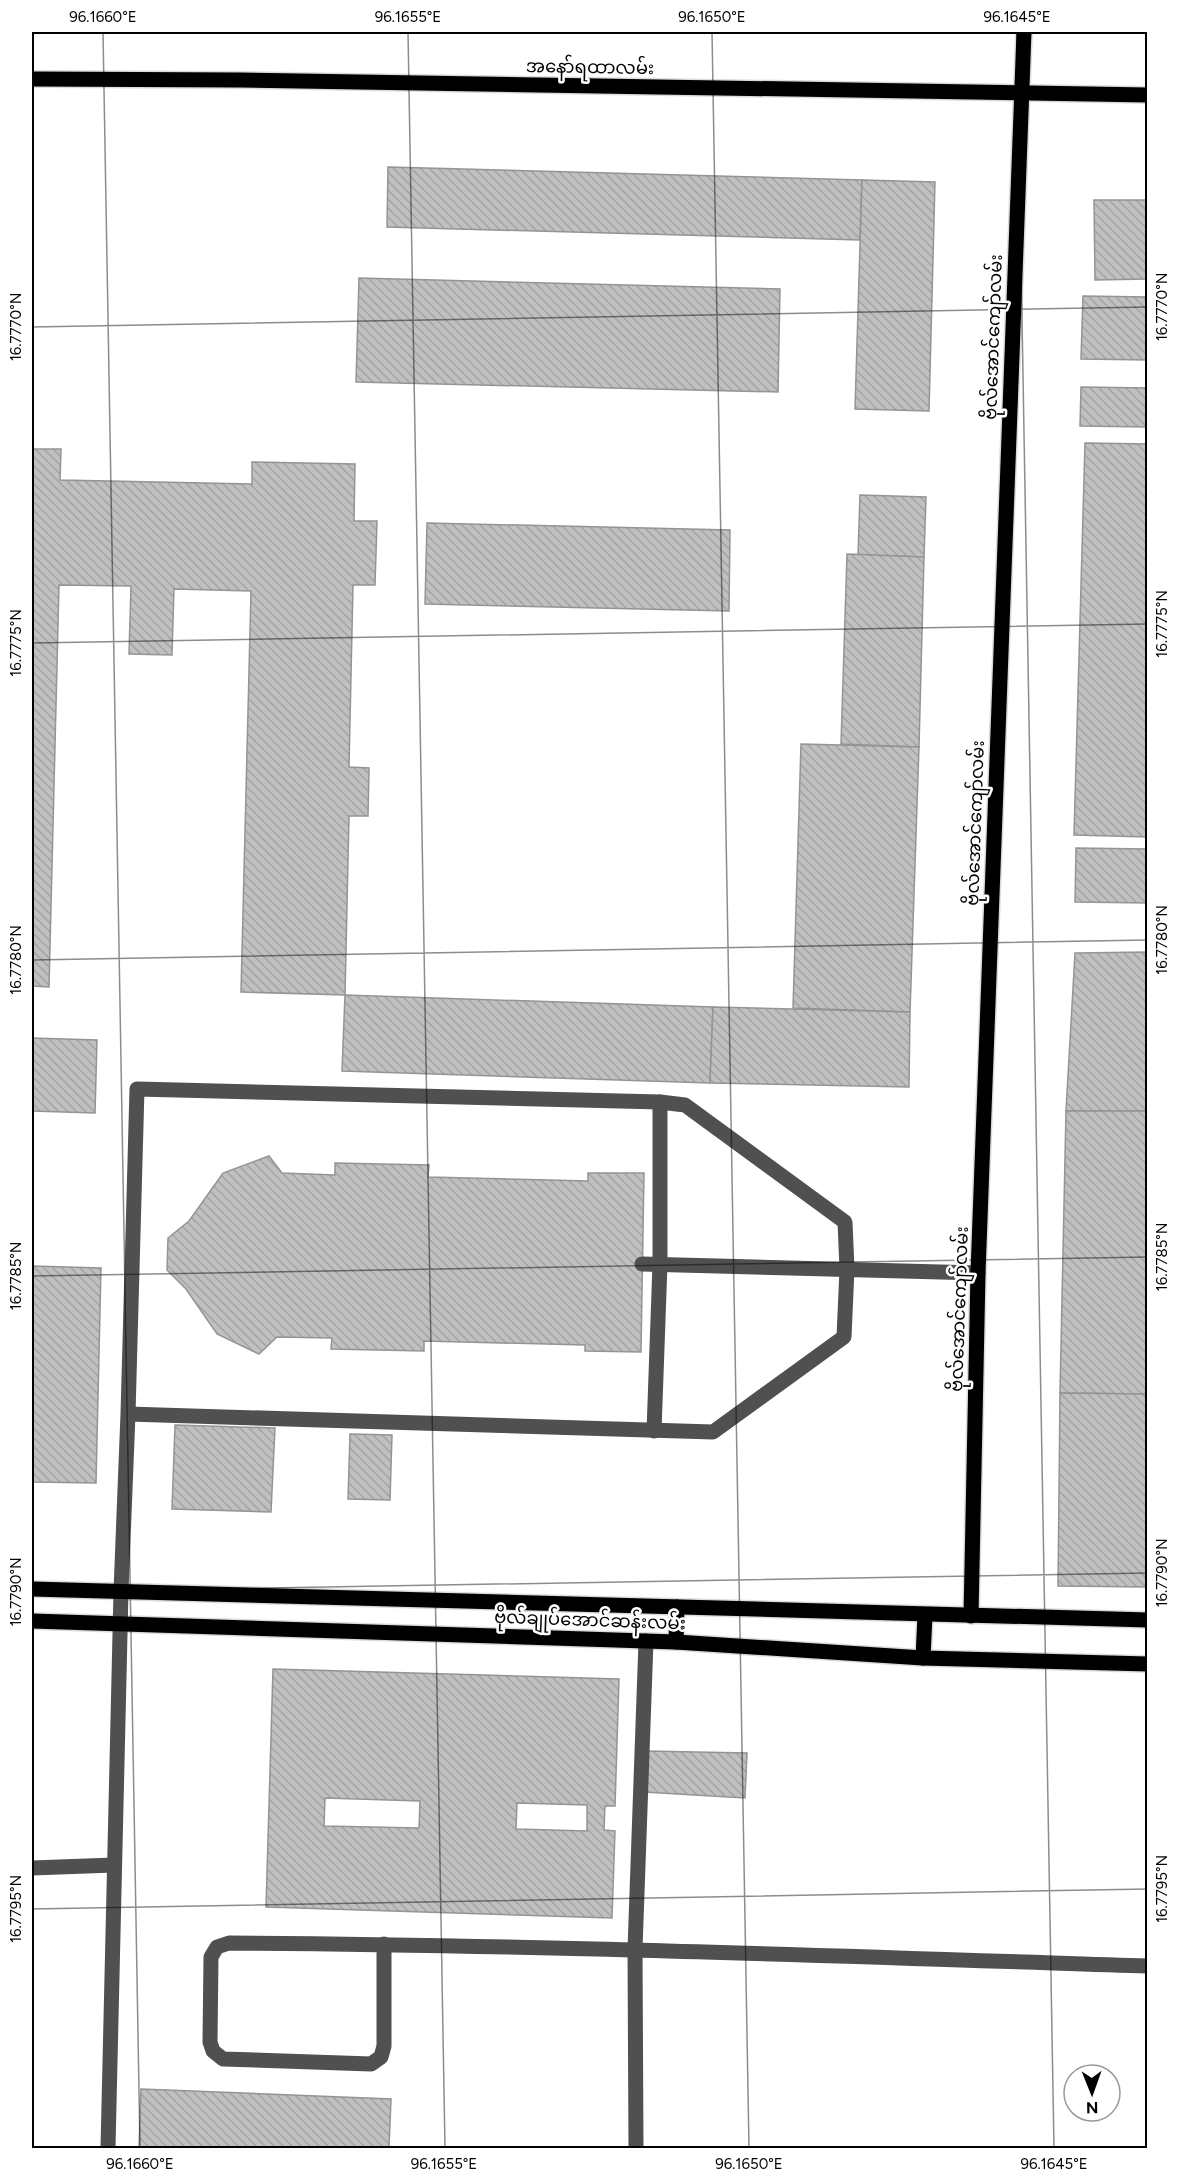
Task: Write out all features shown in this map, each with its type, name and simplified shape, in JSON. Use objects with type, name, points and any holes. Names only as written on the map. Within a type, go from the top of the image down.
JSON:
[{"type":"main road","name":"ဗိုလ်အောင်ကျော်လမ်း","points":[[971,1616],[978,1273],[1024,32]]},
{"type":"main road","name":"အနော်ရထာလမ်း","points":[[32,79],[1148,95]]},
{"type":"main road","name":"ဗိုလ်ချုပ်အောင်ဆန်းလမ်း","points":[[32,1589],[1148,1620]]},
{"type":"main road","points":[[676,1642],[677,1607]]},
{"type":"main road","points":[[923,1658],[925,1615]]},
{"type":"main road","name":"ဗိုလ်ချုပ်အောင်ဆန်းလမ်း","points":[[32,1621],[676,1642],[923,1658],[1148,1664]]},
{"type":"street","points":[[108,2148],[120,1624],[137,1089],[660,1102],[685,1105],[845,1222],[847,1269],[844,1337],[713,1432],[128,1414]]},
{"type":"street","points":[[654,1431],[660,1264],[660,1102]]},
{"type":"street","points":[[642,1264],[978,1273]]},
{"type":"street","points":[[636,2148],[636,1949],[646,1641]]},
{"type":"street","points":[[32,1868],[114,1865]]},
{"type":"street","points":[[384,1944],[384,2046],[381,2057],[371,2064],[223,2058],[213,2051],[210,2042],[211,1958],[217,1947],[229,1943],[384,1944],[636,1949],[1148,1966]]},
{"type":"building","points":[[388,167],[862,180],[860,240],[387,227]]},
{"type":"building","points":[[862,180],[935,182],[929,411],[855,409]]},
{"type":"building","points":[[1094,200],[1148,200],[1148,279],[1095,280]]},
{"type":"building","points":[[359,278],[780,289],[778,392],[356,382]]},
{"type":"building","points":[[1083,296],[1148,297],[1148,360],[1081,359]]},
{"type":"building","points":[[1081,387],[1148,388],[1148,427],[1080,426]]},
{"type":"building","points":[[1085,443],[1148,444],[1148,837],[1074,835]]},
{"type":"building","points":[[32,449],[61,449],[60,480],[252,484],[252,462],[355,464],[354,521],[377,521],[375,585],[353,585],[349,767],[369,768],[368,816],[349,816],[345,995],[241,992],[251,591],[174,589],[172,655],[129,654],[131,586],[59,585],[49,987],[32,986]]},
{"type":"building","points":[[860,495],[926,497],[924,557],[858,555]]},
{"type":"building","points":[[427,523],[730,530],[729,611],[425,604]]},
{"type":"building","points":[[847,554],[924,557],[919,747],[841,744]]},
{"type":"building","points":[[801,744],[919,747],[910,1012],[793,1008]]},
{"type":"building","points":[[1076,848],[1148,849],[1148,903],[1075,902]]},
{"type":"building","points":[[1148,952],[1148,1111],[1066,1111],[1075,953]]},
{"type":"building","points":[[345,995],[713,1007],[710,1083],[342,1071]]},
{"type":"building","points":[[713,1007],[910,1012],[909,1087],[710,1083]]},
{"type":"building","points":[[32,1038],[97,1040],[95,1113],[32,1111]]},
{"type":"building","points":[[1066,1111],[1148,1111],[1148,1394],[1060,1393]]},
{"type":"building","points":[[269,1156],[282,1173],[335,1175],[335,1163],[429,1165],[428,1177],[588,1181],[588,1173],[644,1173],[641,1352],[585,1351],[585,1345],[424,1341],[424,1351],[331,1349],[332,1338],[277,1337],[259,1354],[217,1334],[186,1289],[167,1270],[168,1238],[189,1221],[223,1173]]},
{"type":"building","points":[[32,1266],[101,1268],[96,1483],[32,1482]]},
{"type":"building","points":[[1060,1393],[1148,1394],[1148,1587],[1058,1586]]},
{"type":"building","points":[[175,1425],[275,1428],[271,1512],[172,1509]]},
{"type":"building","points":[[350,1434],[392,1435],[390,1500],[348,1499]]},
{"type":"building","points":[[273,1669],[619,1679],[615,1806],[605,1806],[604,1830],[615,1831],[612,1918],[266,1907]],"holes":[[[325,1798],[420,1801],[419,1828],[324,1826]],[[517,1803],[587,1805],[587,1831],[516,1829]]]},
{"type":"building","points":[[646,1751],[747,1753],[745,1798],[644,1792]]},
{"type":"building","points":[[141,2089],[391,2099],[389,2148],[139,2148]]}]
